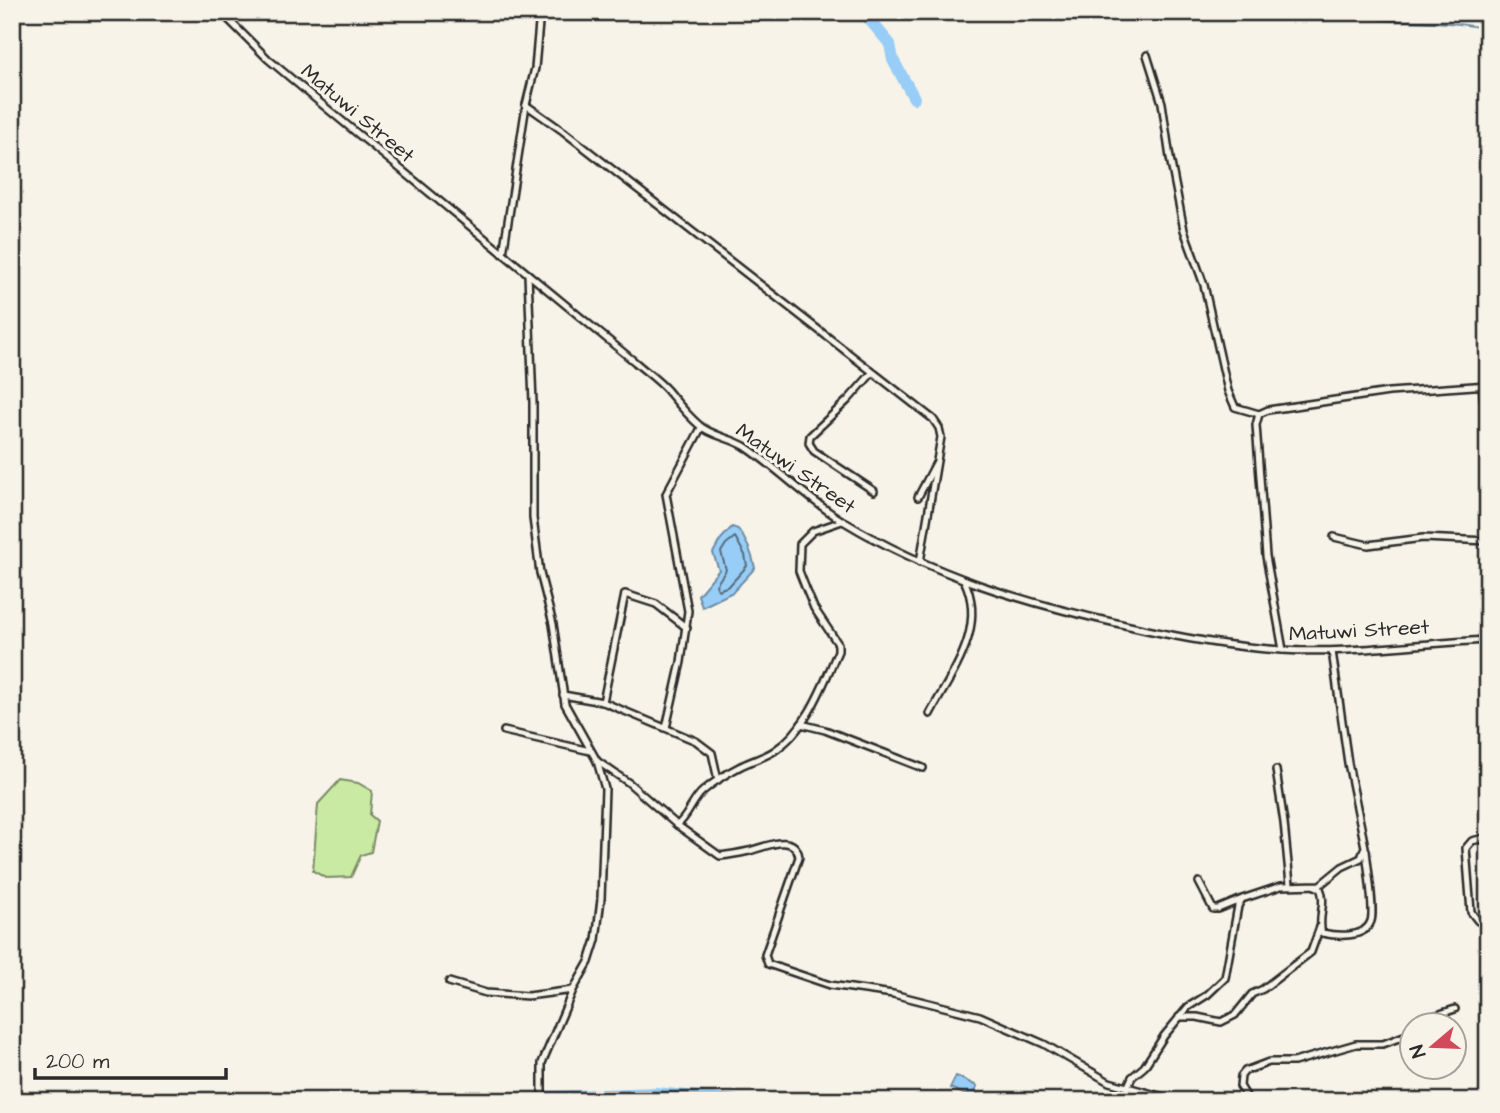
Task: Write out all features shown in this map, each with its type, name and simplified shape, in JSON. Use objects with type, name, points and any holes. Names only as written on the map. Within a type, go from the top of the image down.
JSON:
[{"type":"street","name":"Matuwi Street","points":[[220,12],[268,59],[666,389],[680,408],[701,428],[728,437],[748,448],[842,521],[920,562],[1032,603],[1136,628],[1220,643],[1283,650],[1332,651],[1488,640]]},
{"type":"street","points":[[503,254],[526,105],[535,68],[540,12]]},
{"type":"street","points":[[1147,55],[1162,103],[1184,230],[1204,285],[1228,391],[1235,407],[1259,414],[1268,410],[1389,392],[1485,385],[1488,434]]},
{"type":"street","points":[[526,105],[618,173],[933,419],[941,437],[920,562]]},
{"type":"street","points":[[528,274],[533,403],[533,518],[541,573],[557,647],[563,695],[597,761],[605,789],[600,916],[589,962],[573,990],[541,1063],[542,1101]]},
{"type":"street","points":[[872,373],[810,436],[809,443],[814,451],[874,491]]},
{"type":"street","points":[[1259,414],[1256,425],[1262,523],[1283,650]]},
{"type":"street","points":[[666,728],[687,628],[688,611],[666,494],[701,428]]},
{"type":"street","points":[[918,497],[938,458]]},
{"type":"street","points":[[677,825],[694,800],[718,780],[777,749],[801,724],[822,687],[838,651],[838,644],[814,608],[799,571],[800,544],[813,531],[842,521]]},
{"type":"street","points":[[1334,537],[1368,545],[1423,538],[1488,541]]},
{"type":"street","points":[[930,715],[963,654],[972,628],[971,601],[964,580]]},
{"type":"street","points":[[603,702],[625,594],[656,604],[687,628]]},
{"type":"street","points":[[1320,927],[1324,934],[1348,935],[1362,930],[1371,921],[1366,847],[1348,763],[1332,651]]},
{"type":"street","points":[[563,695],[603,702],[708,747],[718,780]]},
{"type":"street","points":[[801,724],[825,730],[923,768]]},
{"type":"street","points":[[504,731],[590,751]]},
{"type":"street","points":[[597,761],[629,783],[677,825],[720,856],[748,852],[775,843],[793,845],[799,857],[765,955],[768,964],[830,985],[894,994],[980,1016],[1044,1044],[1109,1082],[1173,1100]]},
{"type":"street","points":[[1276,770],[1290,884]]},
{"type":"street","points":[[1478,921],[1471,912],[1466,848],[1472,842],[1488,837]]},
{"type":"street","points":[[1315,886],[1324,883],[1345,865],[1361,858],[1366,847]]},
{"type":"street","points":[[1179,1017],[1221,1021],[1235,1015],[1252,994],[1263,989],[1311,953],[1320,927],[1324,895],[1320,888],[1315,886],[1290,884],[1213,909],[1199,881]]},
{"type":"street","points":[[1127,1088],[1132,1077],[1144,1067],[1179,1017],[1191,1004],[1207,995],[1225,978],[1238,906],[1242,899]]},
{"type":"street","points":[[449,982],[486,993],[528,996],[573,990]]},
{"type":"street","points":[[1446,1012],[1455,1009]]},
{"type":"street","points":[[1249,1101],[1240,1086],[1241,1076],[1245,1071],[1269,1062],[1294,1062],[1356,1044],[1384,1044],[1398,1038]]},
{"type":"green space","points":[[340,780],[358,783],[372,791],[370,815],[377,821],[371,852],[361,855],[351,877],[326,878],[313,871],[318,804]]},
{"type":"water","points":[[732,527],[738,529],[744,538],[755,568],[733,592],[702,607],[698,595],[719,570],[713,553]]},
{"type":"water","points":[[956,1076],[977,1086],[973,1098],[950,1088]]},
{"type":"waterway","points":[[868,12],[869,19],[890,44],[893,60],[914,98]]},
{"type":"waterway","points":[[1355,12],[1382,20],[1449,23],[1488,29]]},
{"type":"waterway","points":[[548,1101],[549,1097],[656,1093],[736,1101]]}]
